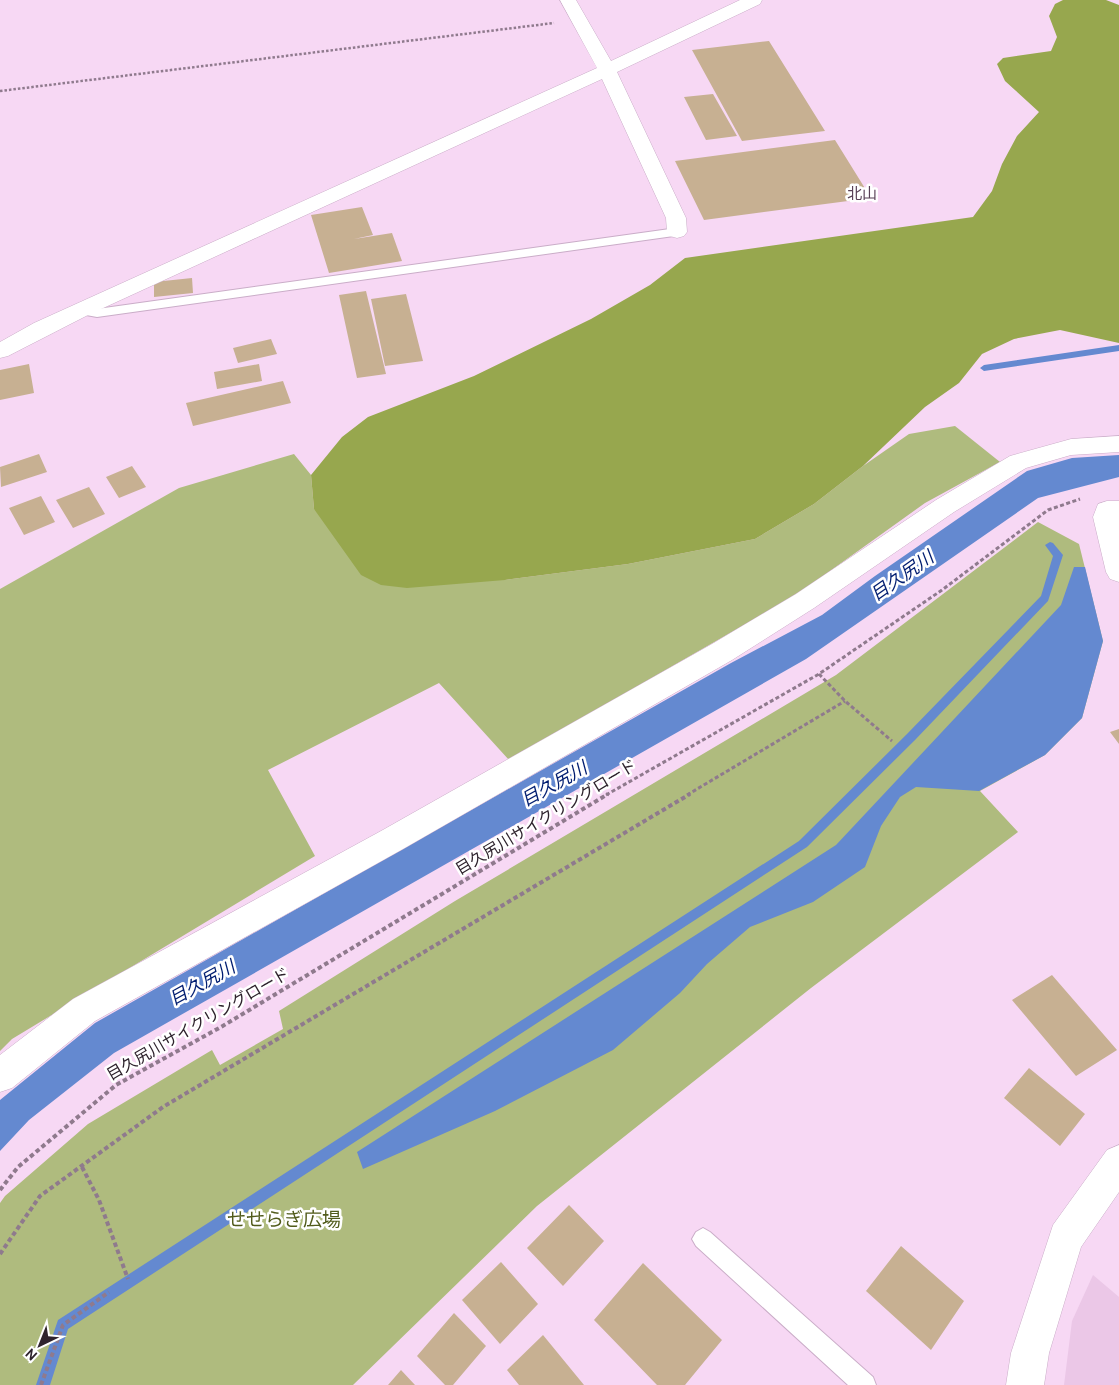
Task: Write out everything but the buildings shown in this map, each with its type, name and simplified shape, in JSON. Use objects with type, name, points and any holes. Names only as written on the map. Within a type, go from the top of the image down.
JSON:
[{"type":"street","points":[[568,0],[606,70],[676,218],[677,232]]},
{"type":"street","points":[[0,352],[42,328],[80,310],[606,70],[754,0]]},
{"type":"street","points":[[0,1076],[84,1010],[392,840],[722,652],[805,601],[944,506],[1018,462],[1071,447],[1119,444]]},
{"type":"street","points":[[1119,510],[1107,510],[1105,517],[1119,572]]},
{"type":"street","points":[[1025,1385],[1030,1353],[1066,1238],[1119,1162]]},
{"type":"lane","points":[[80,310],[97,313],[677,232]]},
{"type":"lane","points":[[702,1239],[865,1385]]},
{"type":"path","points":[[0,91],[579,19]]},
{"type":"path","name":"目久尻川サイクリングロード","points":[[0,1190],[18,1168],[116,1085],[222,1027],[622,785],[819,674],[942,590],[1048,510],[1088,497]]},
{"type":"path","points":[[819,674],[845,701],[892,741]]},
{"type":"path","points":[[0,1254],[40,1196],[163,1107],[845,701]]},
{"type":"path","points":[[82,1166],[99,1200],[128,1279]]},
{"type":"path","points":[[41,1385],[63,1325],[109,1292]]},
{"type":"shaded area","points":[[1093,1275],[1119,1297],[1119,1385],[1064,1385],[1072,1321]]},
{"type":"green space","points":[[1063,0],[1106,0],[1119,5],[1119,343],[1060,330],[1014,339],[982,354],[959,383],[925,407],[863,466],[814,504],[755,539],[628,564],[505,580],[407,588],[381,585],[361,575],[314,509],[311,475],[342,437],[368,417],[474,376],[591,319],[650,285],[685,258],[973,217],[992,191],[1002,164],[1017,136],[1039,112],[1005,81],[997,64],[1003,58],[1051,51],[1057,37],[1049,16],[1055,4]]},
{"type":"green space","points":[[955,426],[1000,462],[925,503],[798,594],[509,760],[439,683],[268,770],[315,856],[12,1039],[0,1051],[0,589],[179,488],[294,454],[311,475],[314,509],[505,580],[628,564],[755,539],[814,504],[863,466],[909,434]]},
{"type":"green space","name":"せせらぎ広場","points":[[1038,522],[1079,544],[1103,641],[1082,718],[1045,755],[980,791],[1018,832],[811,988],[537,1206],[353,1385],[0,1385],[0,1203],[5,1196],[88,1124],[212,1050],[220,1065],[283,1029],[279,1011],[455,901],[836,675]]},
{"type":"water","name":"目久尻川","points":[[1119,455],[1119,477],[1038,498],[806,659],[114,1053],[29,1120],[0,1151],[0,1100],[95,1023],[731,663],[822,615],[1027,471],[1072,458]]},
{"type":"water","points":[[1074,567],[1085,567],[1103,641],[1082,718],[1045,755],[979,791],[916,787],[900,797],[881,826],[865,867],[813,902],[750,927],[707,964],[680,993],[613,1050],[495,1111],[363,1169],[357,1152],[836,845],[1061,605]]},
{"type":"waterway","points":[[984,368],[1119,348]]},
{"type":"waterway","points":[[43,1385],[63,1325],[803,844],[911,737],[1045,598],[1058,555],[1050,545]]},
{"type":"district","name":"北山","points":[[862,194]]}]
